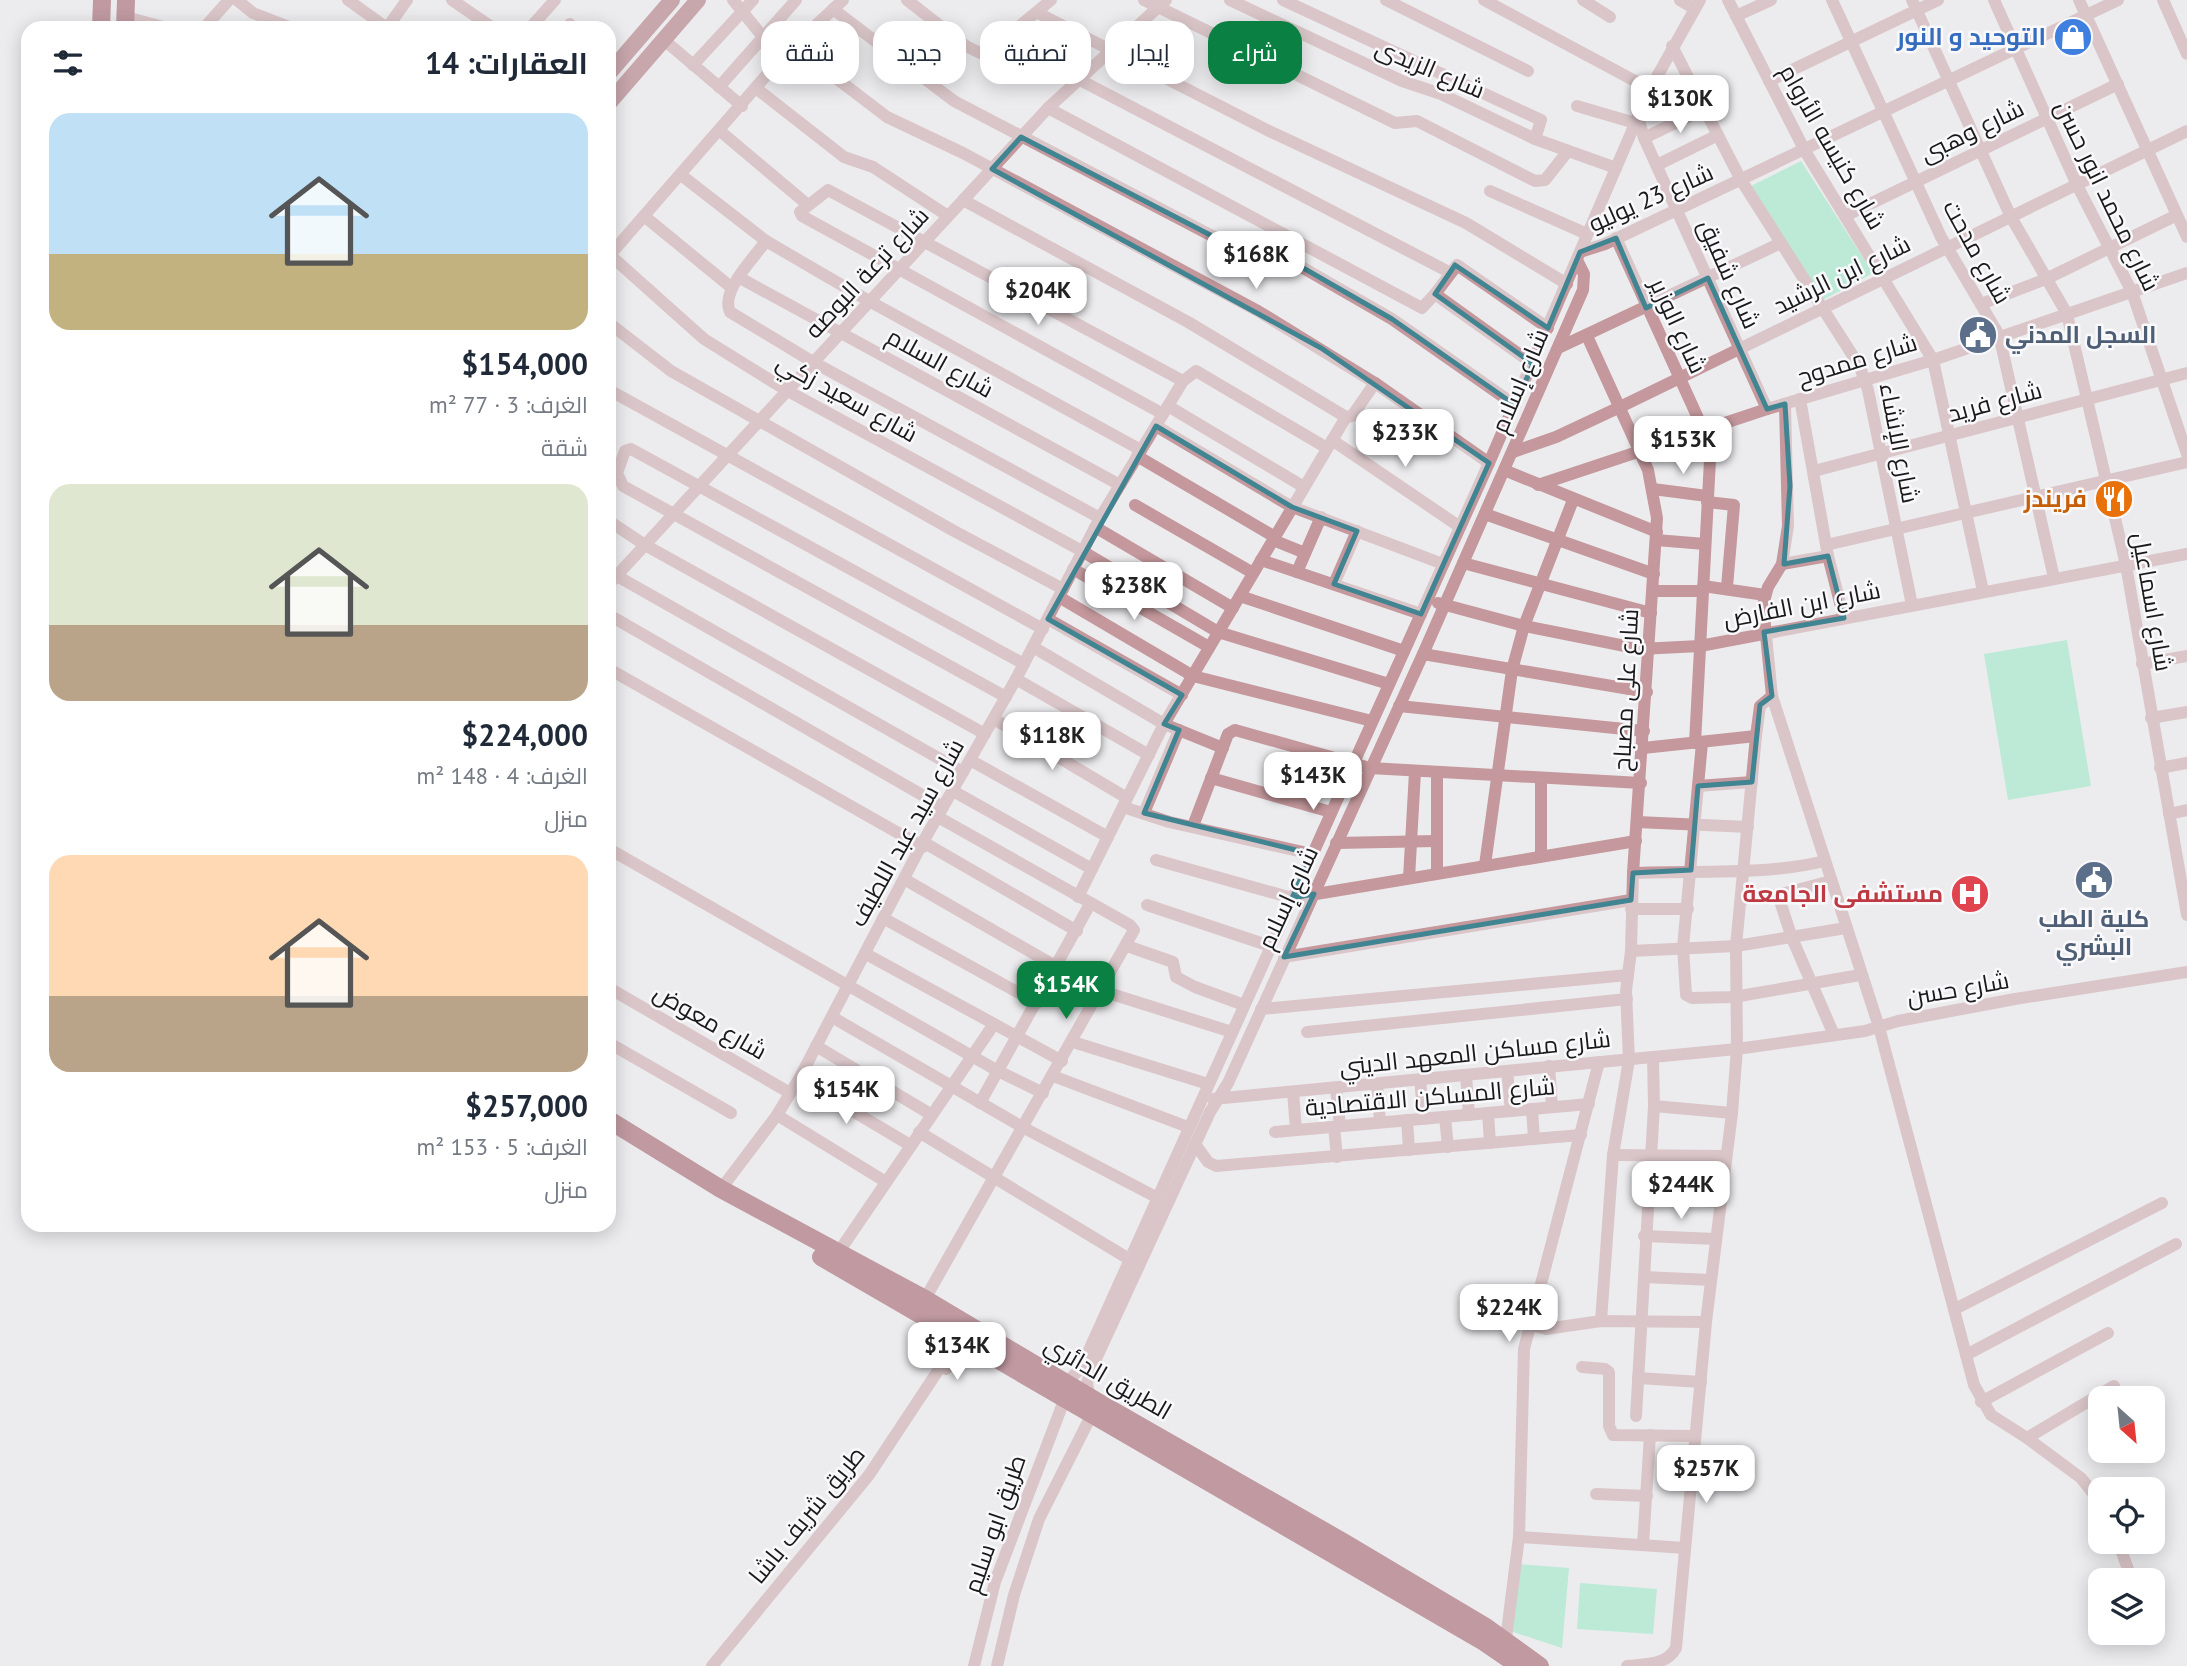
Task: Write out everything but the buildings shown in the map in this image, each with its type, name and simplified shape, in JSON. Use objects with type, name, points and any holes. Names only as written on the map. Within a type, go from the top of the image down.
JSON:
[{"type":"highway","points":[[101,21],[102,0]]},
{"type":"highway","name":"الطريق الدائري","points":[[616,1124],[721,1189],[838,1253],[1063,1390],[1180,1456],[1519,1666]]},
{"type":"highway","name":"الطريق الدائري","points":[[616,1137],[913,1298],[925,1317],[977,1348],[1063,1390]]},
{"type":"highway","name":"الطريق الدائري","points":[[1208,1474],[1506,1639],[1540,1666]]},
{"type":"main road","points":[[616,65],[672,0]]},
{"type":"main road","points":[[616,95],[698,0]]},
{"type":"street","points":[[210,21],[229,0]]},
{"type":"street","points":[[237,0],[253,13],[274,21]]},
{"type":"street","points":[[348,0],[377,21]]},
{"type":"street","points":[[392,21],[407,0]]},
{"type":"street","points":[[452,0],[484,21]]},
{"type":"street","points":[[536,21],[555,0]]},
{"type":"street","points":[[733,0],[761,34]]},
{"type":"street","points":[[693,65],[753,0]]},
{"type":"street","points":[[777,21],[796,0]]},
{"type":"street","points":[[907,0],[975,51],[980,51]]},
{"type":"street","points":[[1028,21],[1051,0]]},
{"type":"street","points":[[1144,0],[1162,3],[1395,122],[1417,121],[1535,181],[1545,180],[1568,151]]},
{"type":"street","name":"شارع الزيدى","points":[[1230,0],[1402,81],[1441,94],[1535,139],[1616,168]]},
{"type":"street","points":[[1283,0],[1541,120],[1535,139]]},
{"type":"street","points":[[1386,0],[1528,71]]},
{"type":"street","points":[[1484,0],[1650,89]]},
{"type":"street","points":[[1583,0],[1610,18]]},
{"type":"street","points":[[1680,0],[1698,4]]},
{"type":"street","name":"شارع كنيسه الأروام","points":[[1728,0],[1805,150],[1933,360],[1983,592]]},
{"type":"street","points":[[1737,16],[1771,0]]},
{"type":"street","name":"شارع مدحت","points":[[1832,0],[1947,249],[1999,335],[2054,578]]},
{"type":"street","points":[[1769,81],[1852,42],[1915,5],[1938,0]]},
{"type":"street","name":"شارع محمد انور حسن","points":[[1994,0],[2046,119],[2132,292],[2187,454]]},
{"type":"street","points":[[2079,0],[2187,237]]},
{"type":"street","name":"شارع 23 يوليو","points":[[1579,256],[2118,0]]},
{"type":"street","points":[[2163,0],[2187,54]]},
{"type":"street","name":"شارع ترعة البوصه","points":[[1142,21],[1162,3]]},
{"type":"street","points":[[818,21],[835,4],[944,94],[1021,137],[1243,251],[1247,252],[1258,242],[1392,319],[1515,405]]},
{"type":"street","name":"شارع إسلام","points":[[1091,1406],[1087,1384],[1088,1364],[1129,1259],[1515,405],[1650,89],[1698,4]]},
{"type":"street","name":"شارع اسماعيل","points":[[1915,5],[2011,216],[2067,314],[2126,565],[2160,768],[2183,867],[2187,915]]},
{"type":"street","points":[[1038,13],[1105,48]]},
{"type":"street","points":[[126,15],[145,21]]},
{"type":"street","points":[[719,87],[761,39]]},
{"type":"street","points":[[664,40],[742,106]]},
{"type":"street","name":"شارع الإنشاء","points":[[1672,46],[1741,180],[1865,379],[1912,605]]},
{"type":"street","name":"شارع ترعة البوصه","points":[[1091,66],[1105,54]]},
{"type":"street","points":[[616,248],[761,84]]},
{"type":"street","points":[[838,84],[887,117],[913,127],[1222,290],[1375,383],[1489,463]]},
{"type":"street","name":"شارع ترعة البوصه","points":[[616,577],[1072,84]]},
{"type":"street","points":[[1087,84],[1449,272]]},
{"type":"street","points":[[1176,84],[1269,131],[1466,223],[1567,284]]},
{"type":"street","name":"شارع وهبى","points":[[1845,216],[2118,84]]},
{"type":"street","points":[[757,89],[844,157],[873,167],[948,216]]},
{"type":"street","points":[[1577,106],[1637,120]]},
{"type":"street","points":[[1048,108],[1422,308],[1455,265],[1460,265],[1548,328]]},
{"type":"street","points":[[1644,138],[1704,109]]},
{"type":"street","name":"شارع شفيق","points":[[1637,120],[1767,409]]},
{"type":"street","points":[[720,131],[808,205]]},
{"type":"street","name":"شارع ابن الرشيد","points":[[1513,452],[1556,437],[1620,407],[2187,131]]},
{"type":"street","points":[[1657,165],[1717,135]]},
{"type":"street","points":[[681,175],[766,241],[1139,453],[1274,538],[1305,552]]},
{"type":"street","points":[[1304,487],[1165,410],[898,271],[802,216],[800,212],[828,190],[1183,381],[1196,371],[1329,444],[1460,527]]},
{"type":"street","points":[[1490,191],[1587,234]]},
{"type":"street","points":[[963,200],[1188,322],[1346,417],[1353,416],[1375,383]]},
{"type":"street","points":[[1981,304],[2046,279],[2177,215]]},
{"type":"street","name":"شارع السلام","points":[[644,216],[736,283],[841,332],[1120,485]]},
{"type":"street","name":"شارع الوزير","points":[[1616,238],[1704,430],[1710,460],[1700,646],[1698,786],[1684,947],[1685,992],[1688,998],[1734,997]]},
{"type":"street","points":[[766,241],[736,283],[727,301],[730,312],[813,362],[1236,602],[1404,651]]},
{"type":"street","points":[[1558,348],[1781,243]]},
{"type":"street","name":"شارع إسلام","points":[[1063,1390],[1075,1374],[1088,1364],[1314,894],[1558,348],[1584,282],[1579,256]]},
{"type":"street","name":"شارع سعيد زكي","points":[[616,262],[704,340],[786,390],[1082,551],[1218,632],[1389,684]]},
{"type":"street","name":"شارع ممدوح","points":[[1538,485],[1767,409],[1933,360],[1999,335],[2187,273]]},
{"type":"street","points":[[1434,294],[1533,364]]},
{"type":"street","points":[[616,328],[664,366],[1061,593],[1193,676],[1372,721]]},
{"type":"street","name":"شارع على مصباح","points":[[1587,336],[1640,452],[1653,489],[1656,536],[1631,905],[1627,999],[1629,1059],[1614,1155],[1601,1321]]},
{"type":"street","name":"شارع فريد","points":[[1814,471],[2187,373]]},
{"type":"street","name":"شارع سيد عبد اللطيف","points":[[721,1189],[777,1115],[799,1079],[940,812],[1016,679],[1082,551],[1183,381]]},
{"type":"street","points":[[616,394],[726,456],[1182,695]]},
{"type":"street","points":[[1800,399],[1827,550],[1844,618]]},
{"type":"street","points":[[1785,404],[1790,486],[1782,564],[1765,595],[1764,632],[1772,696],[1879,1027],[1966,1355],[1981,1402],[1991,1415],[2028,1438],[2081,1478],[2088,1487]]},
{"type":"street","points":[[1078,897],[1164,724],[1346,417]]},
{"type":"street","points":[[1156,426],[1292,507],[1443,564]]},
{"type":"street","points":[[616,458],[626,449],[631,449],[1024,664]]},
{"type":"street","points":[[1782,564],[1895,529],[2187,462]]},
{"type":"street","points":[[616,470],[624,486],[1006,697]]},
{"type":"street","points":[[1504,470],[1656,536],[1705,544]]},
{"type":"street","points":[[1653,489],[1734,505],[1727,587]]},
{"type":"street","points":[[1485,865],[1512,670],[1539,584],[1573,500]]},
{"type":"street","points":[[1135,505],[1254,573]]},
{"type":"street","points":[[1485,514],[1654,574]]},
{"type":"street","points":[[1297,572],[1321,517]]},
{"type":"street","points":[[616,526],[645,545],[985,734]]},
{"type":"street","points":[[1334,584],[1357,531]]},
{"type":"street","name":"شارع ابن الفارض","points":[[1428,599],[1524,626],[1649,650],[1700,646],[2187,554]]},
{"type":"street","points":[[1261,560],[1421,614]]},
{"type":"street","points":[[1463,563],[1651,613]]},
{"type":"street","points":[[1073,569],[1209,647]]},
{"type":"street","points":[[616,585],[963,772]]},
{"type":"street","points":[[1653,591],[1727,587],[1765,595]]},
{"type":"street","points":[[616,619],[1078,897],[1133,927],[1134,934],[996,1176],[913,1298]]},
{"type":"street","points":[[1033,647],[1164,724],[1223,748]]},
{"type":"street","points":[[1423,654],[1647,692]]},
{"type":"street","points":[[2142,664],[2187,656]]},
{"type":"street","points":[[616,672],[1077,931]]},
{"type":"street","points":[[1016,679],[1149,755]]},
{"type":"street","points":[[1626,1666],[1668,1659],[1676,1648],[1706,1322],[1732,1113],[1737,1049],[1734,997],[1736,946],[1756,736],[1760,706],[1772,696]]},
{"type":"street","points":[[1399,706],[1644,731]]},
{"type":"street","points":[[2151,718],[2187,712]]},
{"type":"street","points":[[994,719],[1144,813],[1312,854]]},
{"type":"street","points":[[1144,813],[1179,730]]},
{"type":"street","points":[[1193,826],[1228,734],[1235,730],[1370,768],[1437,774],[1641,783]]},
{"type":"street","points":[[1643,748],[1756,736]]},
{"type":"street","points":[[970,760],[1108,837]]},
{"type":"street","points":[[2160,768],[2187,763]]},
{"type":"street","points":[[1409,878],[1415,772]]},
{"type":"street","points":[[1437,774],[1437,873]]},
{"type":"street","points":[[1211,778],[1331,812]]},
{"type":"street","points":[[1541,778],[1541,856]]},
{"type":"street","points":[[1698,786],[1752,782]]},
{"type":"street","points":[[953,791],[1092,869]]},
{"type":"street","points":[[2169,814],[2187,810]]},
{"type":"street","points":[[1637,822],[1748,827]]},
{"type":"street","points":[[1336,843],[1436,841]]},
{"type":"street","points":[[1156,860],[1292,898],[1636,841]]},
{"type":"street","points":[[616,853],[998,1071],[1044,1093]]},
{"type":"street","points":[[1633,873],[1784,870],[1825,861]]},
{"type":"street","points":[[904,879],[1057,967]]},
{"type":"street","points":[[1741,899],[1778,895],[1831,881]]},
{"type":"street","points":[[1778,895],[1792,938],[1834,1035]]},
{"type":"street","points":[[980,1103],[1090,904]]},
{"type":"street","points":[[1147,905],[1270,946]]},
{"type":"street","points":[[1284,957],[1631,905],[1688,909]]},
{"type":"street","points":[[883,918],[1037,1003]]},
{"type":"street","points":[[1631,951],[1736,946],[1846,928]]},
{"type":"street","points":[[1127,946],[1173,962],[1176,977],[1195,988],[1244,1005]]},
{"type":"street","points":[[866,954],[1062,1061]]},
{"type":"street","name":"شارع حسن","points":[[1737,1049],[1834,1035],[2015,999],[2187,972]]},
{"type":"street","points":[[1261,1009],[1628,975]]},
{"type":"street","points":[[1734,997],[1860,975]]},
{"type":"street","points":[[1102,991],[1231,1032]]},
{"type":"street","name":"شارع معوض","points":[[616,992],[790,1093]]},
{"type":"street","points":[[1307,1032],[1627,999]]},
{"type":"street","points":[[832,1017],[1024,1128],[1156,1197]]},
{"type":"street","points":[[838,1253],[993,1024]]},
{"type":"street","points":[[1073,1042],[1208,1084]]},
{"type":"street","points":[[816,1046],[932,1115]]},
{"type":"street","points":[[616,1047],[731,1113]]},
{"type":"street","name":"شارع مساكن المعهد الديني","points":[[1201,1099],[1737,1049]]},
{"type":"street","points":[[1636,1416],[1644,1236],[1652,1154],[1653,1057]]},
{"type":"street","points":[[1506,1639],[1518,1537],[1522,1368],[1599,1062]]},
{"type":"street","points":[[1549,1066],[1552,1107]]},
{"type":"street","points":[[1507,1071],[1511,1111]]},
{"type":"street","points":[[1466,1075],[1469,1115]]},
{"type":"street","points":[[1053,1076],[1188,1127]]},
{"type":"street","points":[[799,1079],[910,1145]]},
{"type":"street","points":[[1420,1080],[1424,1119]]},
{"type":"street","points":[[1377,1084],[1380,1122]]},
{"type":"street","points":[[1336,1088],[1337,1157]]},
{"type":"street","points":[[1293,1092],[1296,1130]]},
{"type":"street","name":"شارع المساكن الاقتصادية","points":[[1275,1132],[1589,1104]]},
{"type":"street","points":[[1654,1107],[1732,1113]]},
{"type":"street","points":[[1532,1109],[1534,1139]]},
{"type":"street","points":[[1488,1113],[1490,1143]]},
{"type":"street","points":[[777,1115],[886,1182]]},
{"type":"street","points":[[1445,1117],[1448,1147]]},
{"type":"street","points":[[1407,1120],[1409,1150]]},
{"type":"street","points":[[919,1132],[996,1176],[1129,1259]]},
{"type":"street","points":[[1195,1144],[1208,1162],[1216,1166],[1581,1135]]},
{"type":"street","points":[[1614,1155],[1726,1156]]},
{"type":"street","points":[[1648,1198],[1721,1202]]},
{"type":"street","points":[[1955,1309],[2162,1203]]},
{"type":"street","points":[[1644,1236],[1716,1239]]},
{"type":"street","points":[[1966,1355],[2176,1244]]},
{"type":"street","points":[[1644,1277],[1711,1280]]},
{"type":"street","points":[[1531,1325],[1546,1329],[1601,1321],[1706,1322]]},
{"type":"street","name":"طريق شريف باشا","points":[[712,1666],[854,1495],[929,1387],[948,1352],[947,1330]]},
{"type":"street","points":[[1981,1402],[2108,1334]]},
{"type":"street","name":"طريق شريف باشا","points":[[929,1387],[936,1383],[957,1357],[977,1348]]},
{"type":"street","points":[[1582,1367],[1605,1369],[1609,1372],[1610,1433],[1696,1436]]},
{"type":"street","points":[[1638,1378],[1701,1382]]},
{"type":"street","name":"طريق ابو سليم","points":[[974,1666],[995,1582],[1063,1390]]},
{"type":"street","points":[[2028,1438],[2088,1402]]},
{"type":"street","name":"طريق ابو سليم","points":[[997,1666],[1014,1595],[1039,1519],[1091,1406]]},
{"type":"street","points":[[1643,1545],[1650,1435]]},
{"type":"street","points":[[1596,1494],[1647,1496]]},
{"type":"street","points":[[1518,1537],[1685,1548]]},
{"type":"highlighted area","points":[[1021,137],[1247,254],[1258,242],[1392,319],[1515,405],[1533,364],[1435,294],[1455,265],[1548,328],[1580,252],[1616,238],[1646,308],[1708,278],[1767,409],[1785,404],[1790,486],[1784,564],[1828,556],[1844,618],[1764,632],[1772,696],[1760,705],[1752,782],[1698,786],[1691,870],[1633,873],[1631,900],[1284,957],[1314,894],[1292,898],[1312,854],[1144,813],[1179,730],[1164,724],[1182,695],[1048,619],[1156,426],[1292,507],[1357,531],[1334,584],[1421,614],[1489,463],[1321,348],[992,169]]},
{"type":"green space","points":[[1801,161],[1873,273],[1821,301],[1749,187]]},
{"type":"green space","points":[[2067,640],[2091,786],[2008,800],[1984,654]]},
{"type":"green space","points":[[1518,1564],[1569,1568],[1562,1648],[1513,1632]]},
{"type":"green space","points":[[1580,1583],[1657,1589],[1653,1634],[1577,1629]]},
{"type":"place","name":"التوحيد و النور","points":[[2073,37]]},
{"type":"place","name":"السجل المدني","points":[[1978,335]]},
{"type":"place","name":"فريندز","points":[[2114,499]]},
{"type":"place","name":"كلية الطب البشري","points":[[2094,880]]},
{"type":"place","name":"مستشفى الجامعة","points":[[1970,894]]}]
